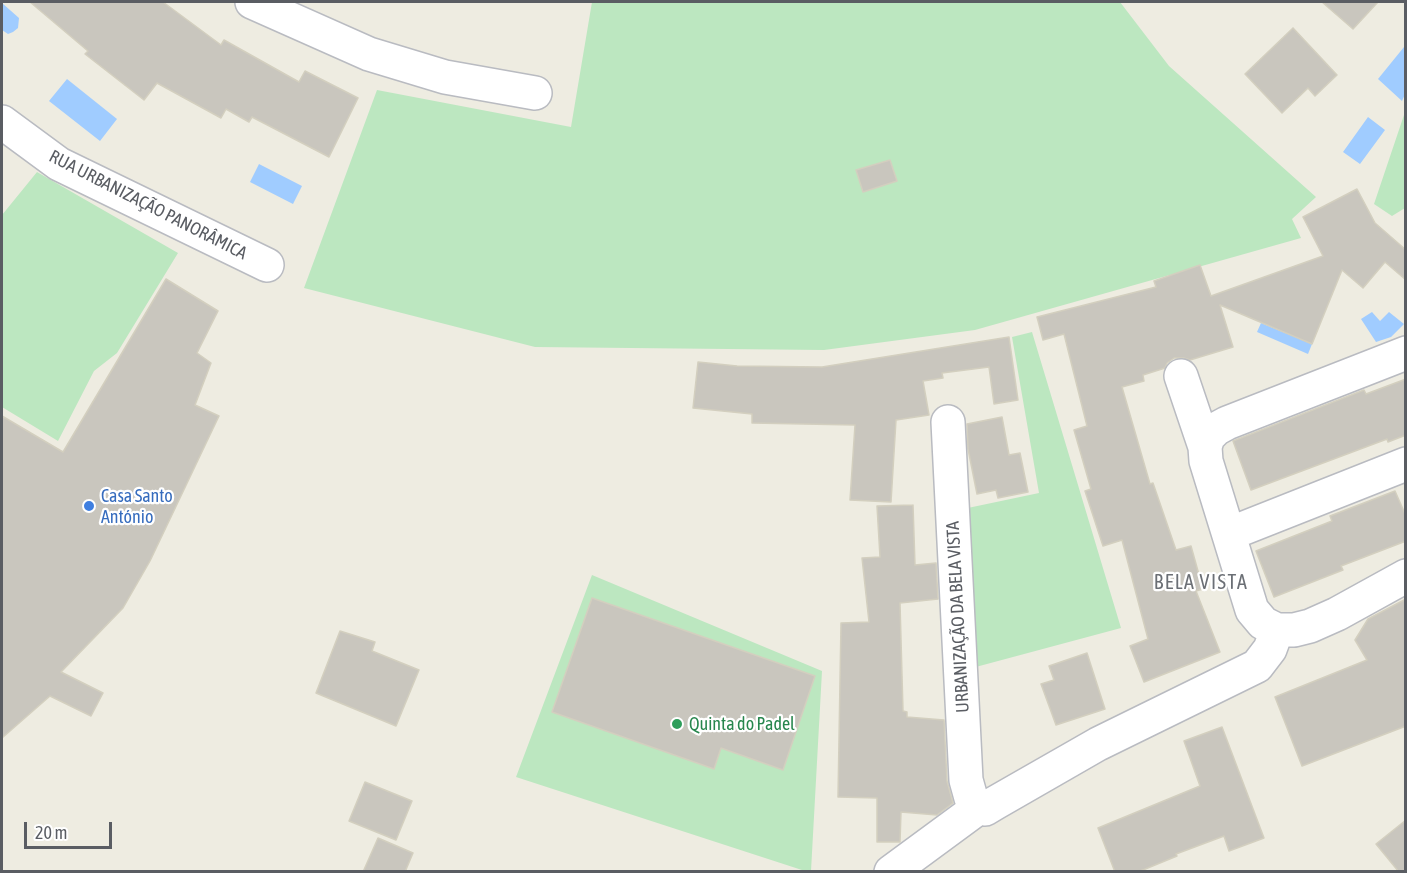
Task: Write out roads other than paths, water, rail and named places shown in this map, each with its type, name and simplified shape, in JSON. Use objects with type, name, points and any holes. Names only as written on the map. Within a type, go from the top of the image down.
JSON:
[{"type":"street","points":[[252,2],[369,54],[445,76],[535,93]]},
{"type":"street","name":"RUA URBANIZAÇÃO PANORÂMICA","points":[[2,122],[59,164],[267,265]]},
{"type":"street","points":[[1205,447],[1208,436],[1227,423],[1406,353]]},
{"type":"street","points":[[1182,376],[1252,610],[1263,623],[1277,630],[1294,630],[1310,626],[1337,614],[1406,576]]},
{"type":"street","name":"URBANIZAÇÃO DA BELA VISTA","points":[[948,422],[966,780],[971,798],[978,808]]},
{"type":"street","points":[[1229,534],[1406,464]]},
{"type":"street","points":[[891,872],[978,808],[985,808],[996,803],[1098,744],[1257,666],[1270,649],[1277,630]]},
{"type":"water","points":[[2,3],[19,18],[18,28],[8,34],[2,30]]},
{"type":"water","points":[[1404,47],[1406,92],[1402,101],[1378,79]]},
{"type":"water","points":[[67,79],[117,119],[100,141],[49,101]]},
{"type":"water","points":[[1368,117],[1385,130],[1360,164],[1343,152]]},
{"type":"water","points":[[259,164],[302,186],[293,204],[250,182]]},
{"type":"water","points":[[1372,312],[1380,321],[1389,312],[1404,324],[1391,337],[1376,342],[1361,319]]},
{"type":"water","points":[[1261,323],[1312,344],[1308,354],[1257,332]]},
{"type":"place","name":"Casa Santo António","points":[[89,506]]},
{"type":"place","name":"Quinta do Padel","points":[[677,724]]},
{"type":"district","name":"BELA VISTA","points":[[1201,583]]}]
